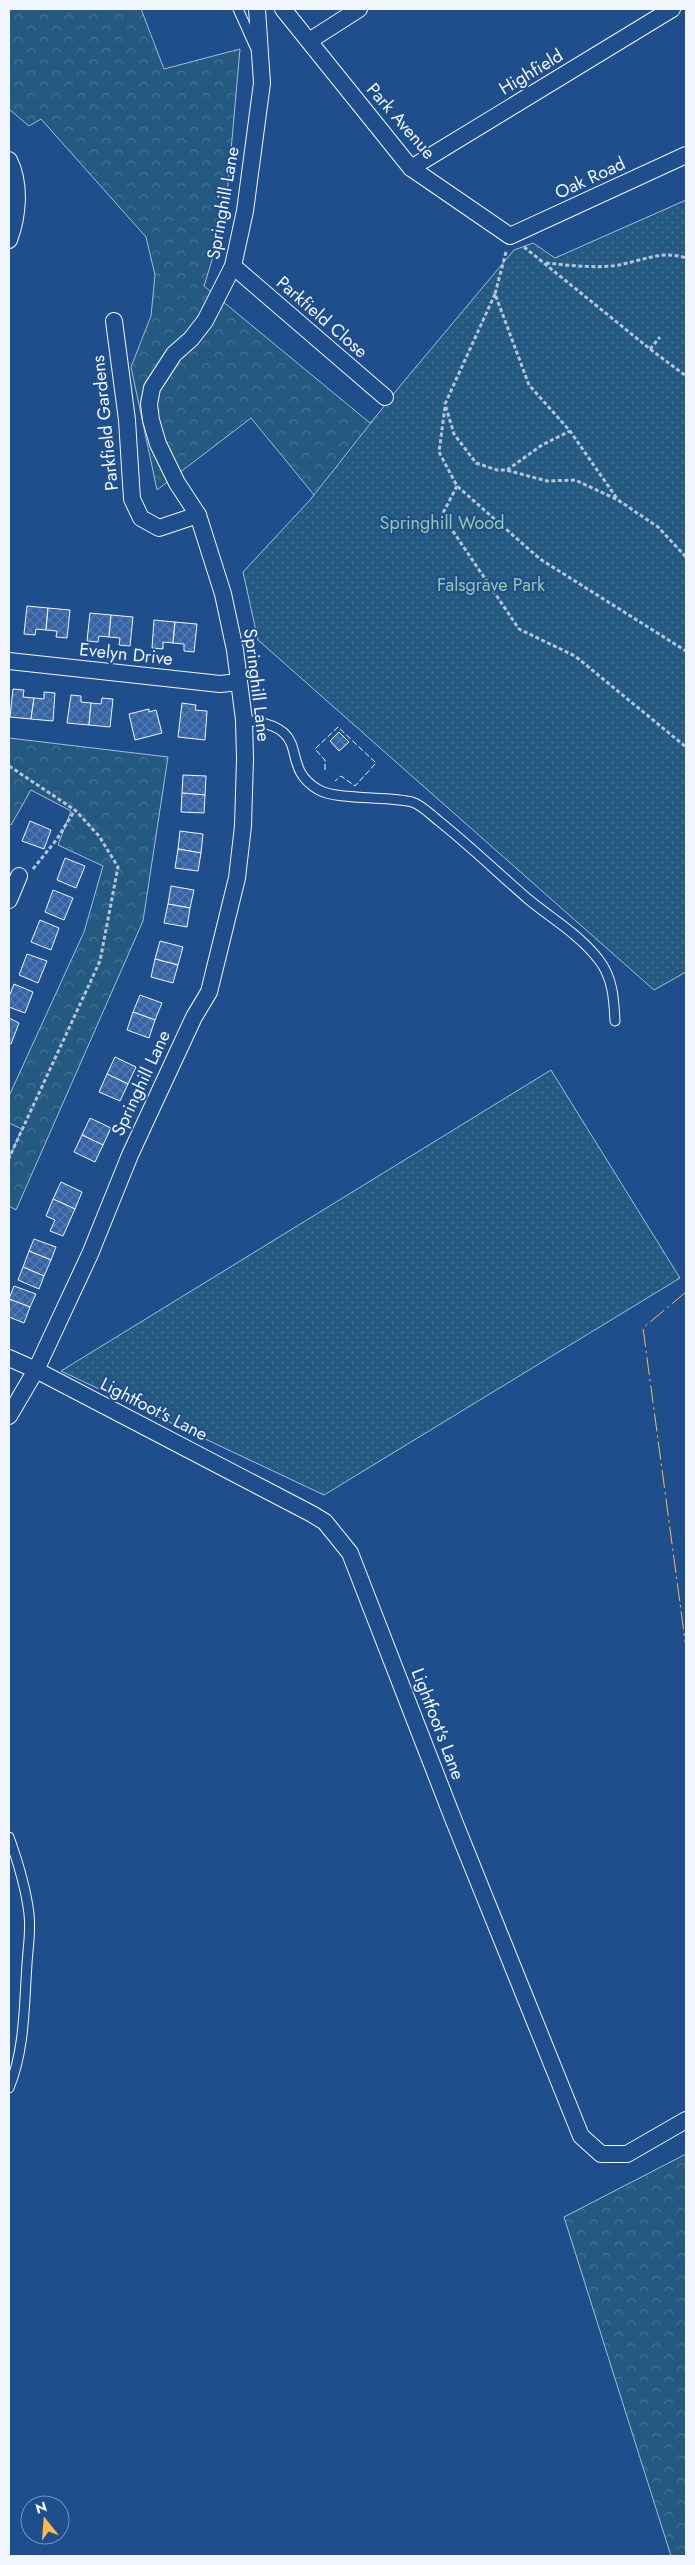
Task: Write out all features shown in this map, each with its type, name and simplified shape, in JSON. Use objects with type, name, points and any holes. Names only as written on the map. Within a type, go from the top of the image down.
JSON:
[{"type":"street","name":"Springhill Lane","points":[[9,1416],[36,1370],[90,1254],[130,1155],[194,1017],[209,992],[237,878],[243,826],[244,720],[223,594],[198,515],[177,483],[158,444],[151,420],[149,404],[156,382],[174,354],[191,339],[205,321],[233,266],[245,212],[262,84],[257,9]]},
{"type":"street","name":"Park Avenue","points":[[284,9],[411,168],[510,236]]},
{"type":"street","points":[[309,42],[359,9]]},
{"type":"street","name":"Highfield","points":[[411,168],[672,9]]},
{"type":"street","name":"Oak Road","points":[[510,236],[686,155]]},
{"type":"street","points":[[9,160],[15,182],[17,208],[9,240]]},
{"type":"street","name":"Parkfield Close","points":[[233,266],[385,398]]},
{"type":"street","name":"Parkfield Gardens","points":[[114,321],[127,420],[132,499],[141,518],[159,528],[198,515]]},
{"type":"street","name":"Evelyn Drive","points":[[9,661],[220,684],[239,682]]},
{"type":"street","points":[[9,900],[19,876]]},
{"type":"street","points":[[9,1358],[36,1370]]},
{"type":"street","name":"Lightfoot's Lane","points":[[36,1370],[312,1514],[337,1535],[350,1553],[454,1821],[581,2136],[601,2154],[627,2154],[686,2120]]},
{"type":"lane","points":[[238,9],[261,62]]},
{"type":"lane","points":[[244,720],[270,724],[286,733],[291,741],[300,775],[306,782],[322,792],[412,802],[463,841],[528,899],[585,944],[600,961],[608,976],[615,1021]]},
{"type":"lane","points":[[9,1837],[25,1890],[30,1939],[25,2014],[15,2073],[9,2088]]},
{"type":"path","points":[[686,376],[510,236],[496,294],[446,404],[439,452],[457,486],[540,559],[686,651]]},
{"type":"path","points":[[546,263],[609,266],[634,262],[653,255],[674,254],[686,258]]},
{"type":"path","points":[[496,294],[529,385],[570,431],[618,500]]},
{"type":"path","points":[[650,349],[660,336]]},
{"type":"path","points":[[446,404],[454,434],[476,463],[497,470],[506,470],[547,481],[576,480],[618,500],[658,527],[686,557]]},
{"type":"path","points":[[506,470],[542,445],[570,431]]},
{"type":"path","points":[[457,486],[442,515],[519,629],[575,656],[686,747]]},
{"type":"path","points":[[9,766],[75,810],[99,836],[118,867],[100,961],[9,1158]]},
{"type":"path","points":[[19,876],[34,869],[57,839],[75,810]]},
{"type":"green space","points":[[9,9],[141,9],[164,69],[240,49],[225,218],[204,286],[370,423],[514,274],[319,501],[251,418],[157,490],[131,367],[151,316],[155,275],[146,237],[41,119],[29,126],[9,109]]},
{"type":"green space","name":"Falsgrave Park","points":[[686,200],[686,972],[654,990],[258,640],[243,572],[310,500],[400,386],[514,250],[533,243],[555,258]]},
{"type":"green space","points":[[9,738],[168,757],[143,921],[16,1210],[9,1206],[9,1158],[22,1129],[9,1123],[9,1096],[84,932],[103,866],[58,845],[71,811],[31,790],[11,825],[9,823]]},
{"type":"green space","points":[[551,1070],[680,1278],[324,1495],[61,1371]]},
{"type":"green space","points":[[686,2154],[686,2556],[671,2556],[564,2217]]},
{"type":"building","points":[[27,606],[48,608],[46,630],[36,629],[35,635],[24,634]]},
{"type":"building","points":[[48,608],[70,610],[67,638],[56,637],[57,631],[46,630]]},
{"type":"building","points":[[90,613],[111,615],[109,637],[99,636],[98,642],[87,641]]},
{"type":"building","points":[[111,615],[133,617],[130,646],[119,645],[120,638],[109,637]]},
{"type":"building","points":[[154,620],[175,622],[173,643],[163,642],[163,649],[152,648]]},
{"type":"building","points":[[175,622],[197,624],[194,652],[184,651],[184,644],[173,643]]},
{"type":"building","points":[[13,689],[24,690],[23,697],[34,698],[31,719],[10,717]]},
{"type":"building","points":[[44,692],[55,693],[53,721],[31,719],[34,698],[44,699]]},
{"type":"building","points":[[71,695],[81,696],[81,702],[91,703],[89,725],[67,723]]},
{"type":"building","points":[[102,698],[113,699],[110,727],[89,725],[91,703],[101,704]]},
{"type":"building","points":[[182,703],[196,705],[195,710],[207,711],[205,740],[178,737]]},
{"type":"building","points":[[149,709],[149,712],[156,710],[162,733],[135,740],[129,714]]},
{"type":"building","points":[[339,732],[349,742],[339,751],[330,741]]},
{"type":"building","points":[[183,775],[206,776],[205,795],[182,793]]},
{"type":"building","points":[[182,793],[205,795],[204,813],[181,812]]},
{"type":"building","points":[[30,821],[51,830],[44,849],[22,841]]},
{"type":"building","points":[[180,831],[203,834],[201,853],[178,849]]},
{"type":"building","points":[[178,849],[201,853],[198,871],[175,868]]},
{"type":"building","points":[[65,858],[85,866],[76,888],[57,880]]},
{"type":"building","points":[[171,886],[194,890],[190,908],[168,904]]},
{"type":"building","points":[[53,890],[73,898],[64,920],[45,912]]},
{"type":"building","points":[[168,904],[190,908],[187,927],[164,923]]},
{"type":"building","points":[[40,920],[59,928],[51,950],[31,942]]},
{"type":"building","points":[[160,941],[183,947],[178,965],[155,959]]},
{"type":"building","points":[[27,954],[47,961],[38,983],[19,975]]},
{"type":"building","points":[[155,959],[178,965],[173,983],[151,977]]},
{"type":"building","points":[[14,984],[33,992],[25,1013],[9,1007],[9,997]]},
{"type":"building","points":[[140,995],[162,1003],[155,1020],[133,1012]]},
{"type":"building","points":[[133,1012],[155,1020],[149,1038],[127,1030]]},
{"type":"building","points":[[9,1018],[19,1023],[11,1044],[9,1043]]},
{"type":"building","points":[[115,1057],[136,1067],[128,1084],[107,1074]]},
{"type":"building","points":[[107,1074],[128,1084],[120,1101],[99,1092]]},
{"type":"building","points":[[90,1118],[111,1128],[103,1145],[82,1135]]},
{"type":"building","points":[[82,1135],[103,1145],[95,1162],[74,1152]]},
{"type":"building","points":[[61,1182],[82,1192],[75,1209],[53,1199]]},
{"type":"building","points":[[53,1199],[75,1209],[63,1236],[50,1231],[55,1220],[46,1216]]},
{"type":"building","points":[[34,1239],[56,1247],[51,1260],[29,1251]]},
{"type":"building","points":[[29,1251],[51,1260],[44,1276],[23,1267]]},
{"type":"building","points":[[23,1267],[44,1276],[39,1289],[18,1280]]},
{"type":"building","points":[[14,1286],[36,1294],[30,1307],[9,1299]]},
{"type":"building","points":[[9,1299],[30,1307],[24,1323],[9,1317]]},
{"type":"fence","points":[[325,770],[325,760],[315,749],[338,727],[376,763],[355,786],[341,776],[335,781]]},
{"type":"power","points":[[686,1292],[643,1328],[686,1648]]},
{"type":"park label","name":"Springhill Wood","points":[[442,523]]}]
